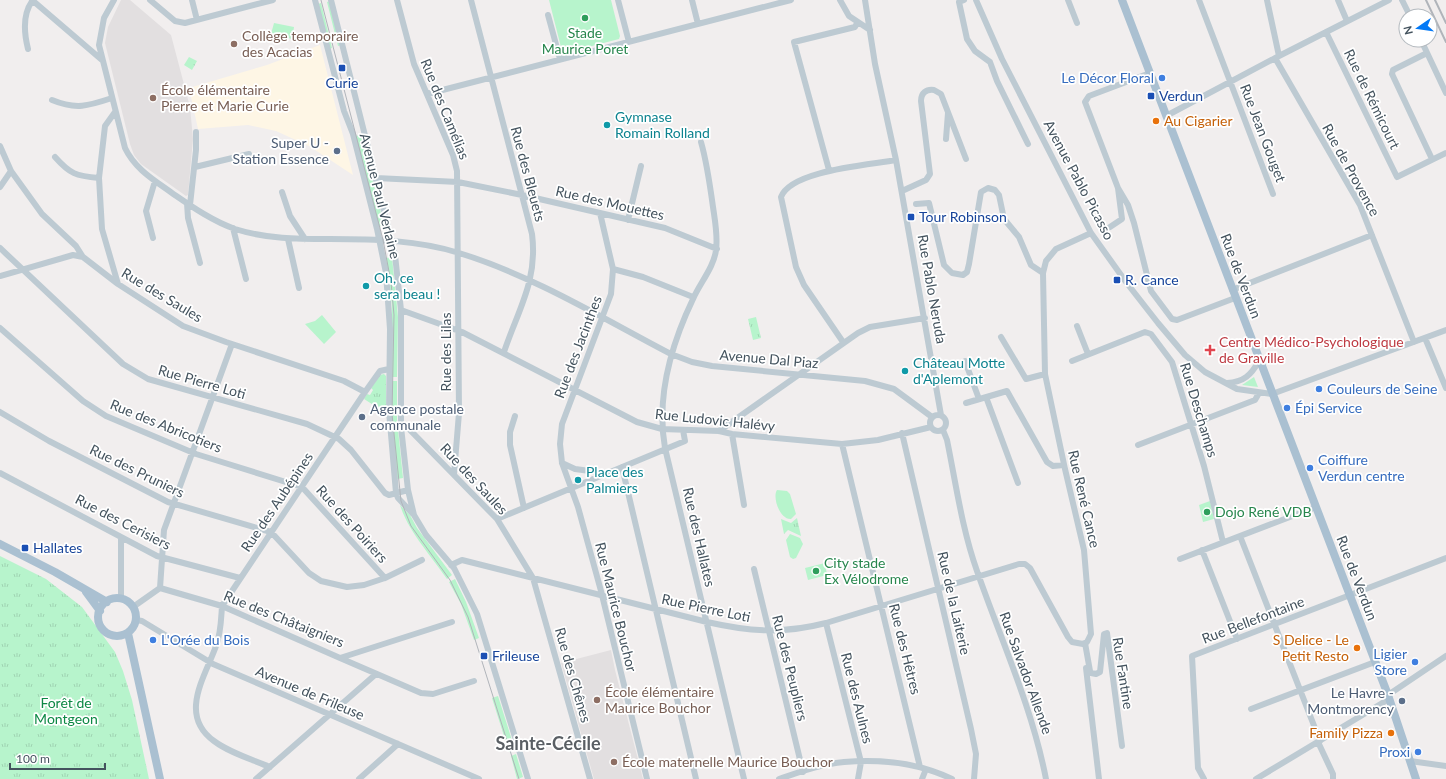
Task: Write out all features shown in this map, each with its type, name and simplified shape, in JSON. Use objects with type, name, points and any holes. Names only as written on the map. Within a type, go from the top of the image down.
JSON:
[{"type":"main road","name":"Rue de Verdun","points":[[1122,0],[1375,662],[1416,779]]},
{"type":"main road","points":[[0,544],[55,572],[107,602]]},
{"type":"main road","points":[[84,589],[100,611],[100,623],[106,632],[116,636],[128,633],[136,620],[133,608],[128,602],[121,599],[114,599],[107,602],[100,611]]},
{"type":"main road","points":[[128,633],[160,779]]},
{"type":"street","points":[[28,49],[25,38],[25,23],[28,7],[32,0],[102,60]]},
{"type":"street","name":"Avenue Dal Piaz","points":[[114,0],[101,27],[99,45],[125,148],[131,160],[155,181],[188,204],[233,228],[253,234],[288,239],[380,240],[425,245],[458,253],[490,263],[530,281],[671,354],[692,362],[712,366],[865,381],[894,389],[932,416]]},
{"type":"street","points":[[150,0],[174,21],[185,23],[254,2],[273,0]]},
{"type":"street","points":[[192,0],[197,20]]},
{"type":"street","name":"Avenue Paul Verlaine","points":[[315,0],[344,111],[353,134],[380,240],[389,296],[389,411],[396,493],[398,498],[414,515],[426,535],[451,565],[466,589],[477,614],[528,779]]},
{"type":"street","name":"Avenue Paul Verlaine","points":[[331,0],[392,241],[401,310],[401,427],[408,490],[414,515]]},
{"type":"street","name":"Rue des Camélias","points":[[397,0],[414,64],[453,155],[458,182],[458,253]]},
{"type":"street","name":"Rue des Bleuets","points":[[471,0],[522,195],[533,247],[530,281],[504,352]]},
{"type":"street","points":[[618,0],[629,42]]},
{"type":"street","points":[[692,0],[698,24]]},
{"type":"street","points":[[426,94],[698,24],[767,3],[791,0]]},
{"type":"street","points":[[840,0],[849,16],[870,30]]},
{"type":"street","name":"Rue Pablo Neruda","points":[[865,0],[880,87],[902,191],[941,415]]},
{"type":"street","points":[[964,0],[960,2],[966,39],[975,50],[990,62],[997,81],[1028,144]]},
{"type":"street","name":"Avenue Pablo Picasso","points":[[976,0],[1002,59],[1091,233],[1126,282],[1185,355],[1205,372],[1223,383],[1237,389],[1272,394]]},
{"type":"street","points":[[1068,0],[1077,23]]},
{"type":"street","name":"Rue Jean Gouget","points":[[1199,0],[1273,194]]},
{"type":"street","name":"Rue de Provence","points":[[1267,0],[1277,57],[1360,205],[1414,342]]},
{"type":"street","points":[[1338,0],[1347,21]]},
{"type":"street","points":[[1166,116],[1389,0]]},
{"type":"street","points":[[548,15],[560,59]]},
{"type":"street","points":[[829,170],[794,42],[855,27],[858,23]]},
{"type":"street","name":"Rue de Rémicourt","points":[[1326,32],[1397,177],[1432,159]]},
{"type":"street","points":[[1425,48],[1446,93]]},
{"type":"street","points":[[1427,53],[1393,70],[1392,74],[1432,159],[1446,153]]},
{"type":"street","points":[[1150,73],[1089,96],[1085,102],[1118,188],[1128,205],[1151,291],[1172,320],[1177,320],[1372,235]]},
{"type":"street","points":[[902,191],[926,180],[930,174],[921,101],[922,94],[928,90],[937,91],[941,94],[966,159]]},
{"type":"street","points":[[52,100],[76,107],[89,106],[112,98]]},
{"type":"street","points":[[115,112],[105,126],[99,178],[100,212],[103,232],[118,284]]},
{"type":"street","points":[[946,140],[948,112]]},
{"type":"street","points":[[196,132],[195,167],[188,204],[188,218],[200,263]]},
{"type":"street","points":[[701,142],[706,158],[717,249]]},
{"type":"street","name":"Rue des Saules","points":[[0,146],[11,171],[42,214],[76,246],[83,257],[118,284],[183,326],[344,381],[365,392]]},
{"type":"street","points":[[195,167],[249,154]]},
{"type":"street","points":[[54,156],[67,170],[78,177],[99,178]]},
{"type":"street","points":[[844,342],[804,285],[796,267],[781,197],[783,191],[806,177],[829,170],[896,160]]},
{"type":"street","points":[[628,220],[641,166]]},
{"type":"street","points":[[0,186],[11,171]]},
{"type":"street","name":"Rue des Mouettes","points":[[376,178],[458,182],[522,195],[665,228],[717,249]]},
{"type":"street","points":[[153,238],[146,211],[155,181]]},
{"type":"street","points":[[916,204],[929,203],[944,265],[952,273],[963,275],[967,272],[969,264],[981,192],[988,188],[995,190],[999,195],[1004,219],[1020,237],[1031,265],[1043,272]]},
{"type":"street","points":[[1110,226],[1122,219],[1118,188]]},
{"type":"street","points":[[282,192],[290,216],[305,240]]},
{"type":"street","name":"Rue des Jacinthes","points":[[571,488],[562,463],[560,444],[562,424],[611,294],[613,269],[600,213]]},
{"type":"street","points":[[233,228],[246,279]]},
{"type":"street","name":"Rue René Cance","points":[[1084,644],[1091,634],[1084,550],[1045,374],[1043,272],[1046,261],[1056,249],[1091,233]]},
{"type":"street","points":[[288,239],[299,288]]},
{"type":"street","name":"Rue Pierre Loti","points":[[0,248],[123,364],[148,379],[307,424],[336,436],[351,450],[385,493],[389,495],[396,493]]},
{"type":"street","name":"Rue des Hallates","points":[[717,249],[712,264],[683,321],[671,354],[666,376],[662,429],[665,448],[744,779]]},
{"type":"street","name":"Rue des Lilas","points":[[454,474],[459,413],[458,253]]},
{"type":"street","points":[[0,276],[73,255],[83,257]]},
{"type":"street","points":[[613,269],[643,277],[694,297]]},
{"type":"street","name":"Rue Ludovic Halévy","points":[[401,310],[458,330],[504,352],[637,422],[662,429],[718,431],[732,434],[842,444],[878,440],[931,427]]},
{"type":"street","points":[[718,431],[844,342],[870,327],[925,318]]},
{"type":"street","points":[[1077,326],[1088,354]]},
{"type":"street","name":"Rue des Abricotiers","points":[[0,328],[83,401],[106,416],[192,452],[302,486]]},
{"type":"street","points":[[1272,394],[1446,330]]},
{"type":"street","name":"Rue Deschamps","points":[[1072,361],[1145,332],[1151,334],[1172,362],[1192,424],[1223,542]]},
{"type":"street","points":[[1001,337],[1026,379],[1045,374]]},
{"type":"street","points":[[1425,338],[1446,388]]},
{"type":"street","points":[[133,608],[160,588],[164,530],[172,504],[232,344]]},
{"type":"street","points":[[965,360],[979,399]]},
{"type":"street","points":[[1223,383],[1244,380],[1250,376],[1259,361]]},
{"type":"street","name":"Rue des Aubépines","points":[[222,606],[365,392],[380,371],[389,369]]},
{"type":"street","points":[[966,403],[1007,391],[1047,462],[1053,466],[1064,465]]},
{"type":"street","points":[[1138,445],[1255,400],[1259,393]]},
{"type":"street","points":[[986,397],[1018,483]]},
{"type":"street","name":"Rue des Pruniers","points":[[0,412],[49,441],[172,504],[271,532]]},
{"type":"street","points":[[941,415],[946,420],[946,426],[943,430],[937,432],[931,427],[930,423],[932,416],[941,415]]},
{"type":"street","points":[[515,416],[510,432],[510,445],[524,508]]},
{"type":"street","name":"Rue des Saules","points":[[401,427],[409,429],[497,519],[533,578]]},
{"type":"street","points":[[497,519],[685,441],[683,430]]},
{"type":"street","points":[[943,430],[947,440],[968,540],[979,576],[1025,564],[1030,568],[1068,637],[1072,642],[1084,644],[1099,779]]},
{"type":"street","name":"Rue de la Laiterie","points":[[902,433],[972,729],[976,754],[974,779]]},
{"type":"street","points":[[732,434],[744,506]]},
{"type":"street","name":"Rue des Hêtres","points":[[842,444],[923,768]]},
{"type":"street","points":[[562,463],[575,468],[606,473]]},
{"type":"street","points":[[622,466],[696,779]]},
{"type":"street","name":"Rue des Cerisiers","points":[[0,473],[161,558],[240,578]]},
{"type":"street","name":"Rue des Poiriers","points":[[302,486],[385,578]]},
{"type":"street","name":"Rue Maurice Bouchor","points":[[571,488],[602,596],[647,779]]},
{"type":"street","points":[[396,493],[408,490]]},
{"type":"street","points":[[1180,559],[1316,507]]},
{"type":"street","points":[[271,532],[309,573],[321,581],[347,586],[364,585],[385,578],[422,560]]},
{"type":"street","points":[[1240,536],[1333,774],[1333,779]]},
{"type":"street","points":[[121,537],[121,599]]},
{"type":"street","points":[[1202,550],[1237,639]]},
{"type":"street","name":"Rue Bellefontaine","points":[[1204,779],[1198,768],[1192,656],[1446,558]]},
{"type":"street","name":"Rue Pierre Loti","points":[[451,565],[462,560],[707,622],[735,628],[769,631],[801,629],[826,623],[979,576]]},
{"type":"street","name":"Rue des Peupliers","points":[[754,569],[803,772]]},
{"type":"street","name":"Rue Salvador Allende","points":[[979,576],[1039,746],[1046,779]]},
{"type":"street","name":"Rue des Chênes","points":[[533,578],[590,779]]},
{"type":"street","name":"Rue des Châtaigniers","points":[[160,588],[222,606],[340,658],[452,622]]},
{"type":"street","points":[[222,606],[221,628],[217,645],[196,695],[197,714],[200,724],[207,735],[226,749],[270,767]]},
{"type":"street","name":"Avenue de Frileuse","points":[[136,620],[142,621],[209,662],[479,779]]},
{"type":"street","name":"Rue des Aulnes","points":[[826,623],[861,762],[858,779]]},
{"type":"street","name":"Rue Fantine","points":[[1084,644],[1090,671],[1093,674],[1099,673],[1104,634],[1107,633],[1122,746]]},
{"type":"street","points":[[1256,779],[1388,697],[1446,656]]},
{"type":"street","points":[[340,658],[421,693],[433,694],[474,681]]},
{"type":"street","points":[[1251,709],[1375,662]]},
{"type":"street","points":[[256,779],[376,674]]},
{"type":"street","points":[[359,779],[398,744]]},
{"type":"street","points":[[1410,761],[1446,766]]},
{"type":"street","points":[[779,779],[844,762],[861,762],[894,763],[923,768],[952,779]]},
{"type":"street","points":[[922,779],[923,768]]},
{"type":"shaded area","name":"École élémentaire Pierre et Marie Curie","points":[[121,0],[130,0],[171,35],[190,107],[193,139],[188,195],[186,196],[141,164],[134,155],[130,144],[105,43],[108,27]]},
{"type":"shaded area","points":[[320,45],[353,175],[309,146],[276,131],[248,125],[198,129],[189,88],[267,65]]},
{"type":"shaded area","name":"École élémentaire Maurice Bouchor","points":[[611,650],[643,779],[594,779],[561,663]]},
{"type":"green space","name":"Stade Maurice Poret","points":[[549,0],[611,0],[620,36],[619,39],[565,53],[562,51]]},
{"type":"green space","points":[[330,1],[341,45],[338,46],[327,2]]},
{"type":"green space","points":[[321,3],[332,48],[329,49],[318,4]]},
{"type":"green space","points":[[274,23],[294,27],[292,39],[271,34]]},
{"type":"green space","points":[[189,57],[197,61],[192,70],[184,65]]},
{"type":"green space","points":[[361,135],[384,225],[378,227],[355,136]]},
{"type":"green space","points":[[392,257],[398,317],[397,377],[391,377],[392,305],[386,258]]},
{"type":"green space","points":[[322,315],[336,332],[324,344],[305,324],[315,321]]},
{"type":"green space","points":[[756,317],[761,338],[753,340],[748,319]]},
{"type":"green space","points":[[384,374],[386,376],[386,413],[364,399],[367,394],[370,395],[373,390],[371,388],[380,375]]},
{"type":"green space","points":[[1254,377],[1258,387],[1242,385]]},
{"type":"green space","points":[[391,381],[397,381],[397,420],[403,478],[397,479],[392,426]]},
{"type":"green space","points":[[777,490],[787,491],[790,494],[796,514],[791,519],[783,516],[778,508],[776,503]]},
{"type":"green space","name":"Dojo René VDB","points":[[1210,501],[1214,519],[1203,522],[1199,505]]},
{"type":"green space","points":[[400,505],[410,515],[417,528],[452,575],[447,579],[409,525]]},
{"type":"green space","points":[[797,518],[801,536],[788,530],[784,534],[781,519],[791,523]]},
{"type":"green space","points":[[790,534],[800,538],[803,544],[796,558],[793,559],[790,557],[786,540]]},
{"type":"green space","name":"Forêt de Montgeon","points":[[0,556],[46,579],[82,607],[115,652],[132,700],[149,779],[0,779]]},
{"type":"green space","name":"City stade Ex Vélodrome","points":[[825,563],[827,575],[808,580],[805,568]]},
{"type":"green space","points":[[455,579],[466,602],[479,638],[474,640],[461,604],[449,582]]},
{"type":"green space","points":[[498,696],[515,750],[509,752],[492,698]]},
{"type":"green space","points":[[516,754],[523,777],[517,779],[511,756]]},
{"type":"tram line","points":[[321,0],[383,240],[391,282],[394,315],[392,414],[401,501],[411,526],[450,580],[468,617],[519,779]]},
{"type":"railway","points":[[1426,0],[1446,42]]},
{"type":"railway","points":[[1435,0],[1446,23]]},
{"type":"place","name":"Stade Maurice Poret","points":[[585,18]]},
{"type":"place","name":"Collège temporaire des Acacias","points":[[234,44]]},
{"type":"place","name":"Curie","points":[[342,68]]},
{"type":"place","name":"Le Décor Floral","points":[[1162,78]]},
{"type":"place","name":"Verdun","points":[[1151,96]]},
{"type":"place","name":"École élémentaire Pierre et Marie Curie","points":[[153,98]]},
{"type":"place","name":"Au Cigarier","points":[[1156,121]]},
{"type":"place","name":"Gymnase Romain Rolland","points":[[607,125]]},
{"type":"place","name":"Super U - Station Essence","points":[[337,151]]},
{"type":"place","name":"Tour Robinson","points":[[911,217]]},
{"type":"place","name":"R. Cance","points":[[1117,280]]},
{"type":"place","name":"Oh, ce sera beau !","points":[[366,286]]},
{"type":"place","name":"Centre Médico-Psychologique de Graville","points":[[1210,350]]},
{"type":"place","name":"Château Motte d'Aplemont","points":[[905,371]]},
{"type":"place","name":"Couleurs de Seine","points":[[1319,389]]},
{"type":"place","name":"Épi Service","points":[[1287,408]]},
{"type":"place","name":"Agence postale communale","points":[[362,417]]},
{"type":"place","name":"Coiffure Verdun centre","points":[[1310,468]]},
{"type":"place","name":"Place des Palmiers","points":[[578,480]]},
{"type":"place","name":"Dojo René VDB","points":[[1207,512]]},
{"type":"place","name":"Hallates","points":[[25,548]]},
{"type":"place","name":"City stade Ex Vélodrome","points":[[816,571]]},
{"type":"place","name":"L'Orée du Bois","points":[[153,640]]},
{"type":"place","name":"S Delice - Le Petit Resto","points":[[1357,648]]},
{"type":"place","name":"Frileuse","points":[[484,656]]},
{"type":"place","name":"Ligier Store","points":[[1415,662]]},
{"type":"place","name":"École élémentaire Maurice Bouchor","points":[[597,700]]},
{"type":"place","name":"Le Havre - Montmorency","points":[[1402,701]]},
{"type":"place","name":"Family Pizza","points":[[1391,733]]},
{"type":"place","name":"Proxi","points":[[1418,752]]},
{"type":"place","name":"École maternelle Maurice Bouchor","points":[[614,762]]},
{"type":"district","name":"Sainte-Cécile","points":[[548,744]]}]
